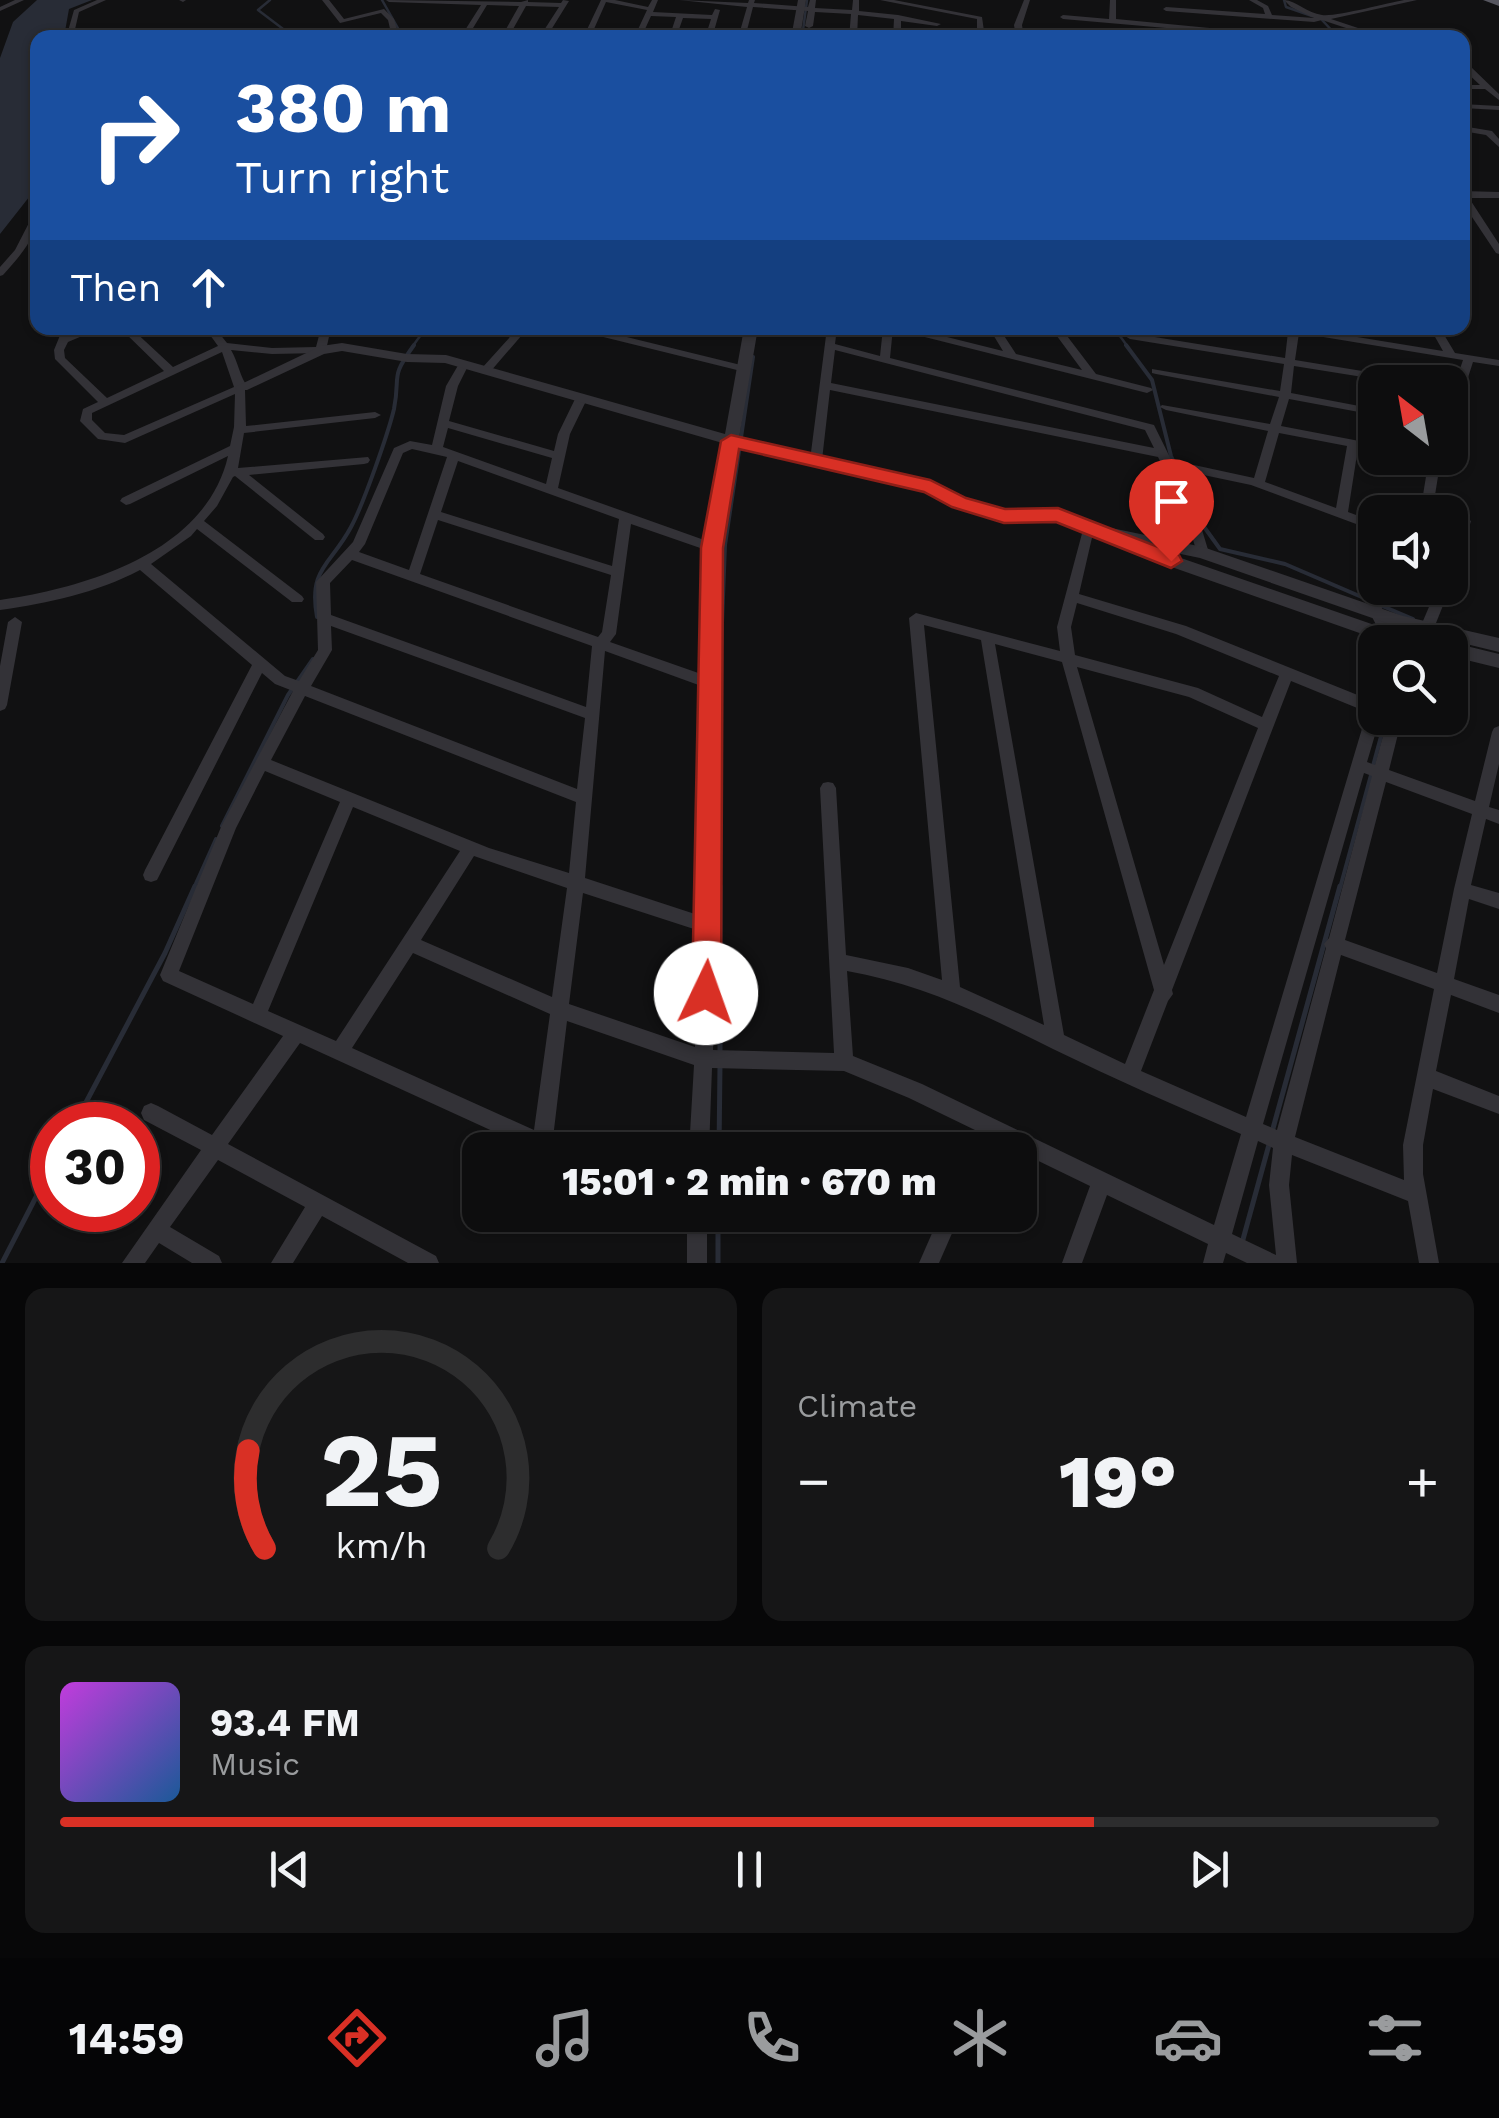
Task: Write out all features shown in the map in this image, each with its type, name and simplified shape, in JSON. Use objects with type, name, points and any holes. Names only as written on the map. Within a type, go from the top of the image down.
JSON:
[{"type":"highway","points":[[1490,0],[1499,3]]},
{"type":"street","points":[[0,9],[20,0]]},
{"type":"street","points":[[71,30],[76,11],[102,0]]},
{"type":"street","points":[[325,0],[342,22],[378,10]]},
{"type":"street","points":[[365,0],[391,19],[394,30]]},
{"type":"street","points":[[390,0],[564,3]]},
{"type":"street","points":[[590,30],[605,0],[649,12],[714,17]]},
{"type":"street","points":[[641,30],[656,0]]},
{"type":"street","points":[[683,0],[806,5],[937,24]]},
{"type":"street","points":[[854,30],[856,0]]},
{"type":"street","points":[[882,0],[980,18],[981,30]]},
{"type":"street","points":[[937,30],[938,10],[946,0]]},
{"type":"street","points":[[971,16],[980,0]]},
{"type":"street","points":[[1019,30],[1027,0]]},
{"type":"street","points":[[1066,30],[1068,0]]},
{"type":"street","points":[[1112,21],[1114,0]]},
{"type":"street","points":[[1250,0],[1272,0]]},
{"type":"street","points":[[1250,0],[1266,7],[1269,17]]},
{"type":"street","points":[[1287,0],[1308,14],[1332,18],[1359,30]]},
{"type":"street","points":[[1166,10],[1332,18],[1414,0]]},
{"type":"street","points":[[469,30],[486,2]]},
{"type":"street","points":[[508,30],[524,2]]},
{"type":"street","points":[[547,30],[564,3]]},
{"type":"street","points":[[710,30],[716,3]]},
{"type":"street","points":[[744,30],[751,3]]},
{"type":"street","points":[[806,5],[808,26]]},
{"type":"street","points":[[800,30],[806,5]]},
{"type":"street","points":[[675,30],[680,16]]},
{"type":"street","points":[[1250,16],[1252,30]]},
{"type":"street","points":[[897,30],[898,18]]},
{"type":"street","points":[[1064,18],[1225,30]]},
{"type":"street","points":[[1143,30],[1144,24]]},
{"type":"street","points":[[1470,70],[1499,98]]},
{"type":"street","points":[[1470,87],[1488,88]]},
{"type":"street","points":[[1470,106],[1499,108]]},
{"type":"street","points":[[1494,132],[1499,144]]},
{"type":"street","points":[[1470,196],[1499,195]]},
{"type":"street","points":[[1470,207],[1499,251]]},
{"type":"street","points":[[1484,228],[1499,229]]},
{"type":"street","points":[[0,273],[19,252],[30,230]]},
{"type":"street","points":[[65,335],[60,358],[105,402]]},
{"type":"street","points":[[63,340],[77,335]]},
{"type":"street","points":[[132,335],[171,371]]},
{"type":"street","points":[[0,605],[85,591],[142,564],[197,522],[217,500],[234,473],[242,387],[226,346],[216,335]]},
{"type":"street","points":[[321,350],[324,335]]},
{"type":"street","points":[[486,370],[517,335]]},
{"type":"street","points":[[608,335],[745,368]]},
{"type":"street","points":[[700,1132],[709,926],[712,548],[750,335]]},
{"type":"street","points":[[816,460],[831,335]]},
{"type":"street","points":[[886,358],[888,335]]},
{"type":"street","points":[[930,335],[1147,390]]},
{"type":"street","points":[[998,335],[1012,356]]},
{"type":"street","points":[[1061,335],[1092,376]]},
{"type":"street","points":[[1258,484],[1286,395],[1293,335]]},
{"type":"street","points":[[1344,335],[1499,363]]},
{"type":"street","points":[[1439,335],[1450,354]]},
{"type":"street","points":[[1130,336],[1358,373]]},
{"type":"street","points":[[321,350],[125,438],[102,436],[86,421],[87,410],[226,346],[260,351],[354,347],[404,358],[446,359],[731,441],[930,487],[959,502],[1004,516],[1058,515],[1358,628]]},
{"type":"street","points":[[830,346],[1150,428],[1190,510],[1203,553]]},
{"type":"street","points":[[1465,365],[1469,357]]},
{"type":"street","points":[[437,448],[452,386],[464,364]]},
{"type":"street","points":[[1156,371],[1358,409]]},
{"type":"street","points":[[827,386],[1164,454]]},
{"type":"street","points":[[551,490],[564,434],[582,397]]},
{"type":"street","points":[[1166,406],[1358,445]]},
{"type":"street","points":[[240,430],[375,415]]},
{"type":"street","points":[[443,424],[558,456]]},
{"type":"street","points":[[514,1132],[169,975],[229,826],[325,650],[323,582],[334,566],[350,554],[366,528],[398,451],[410,444],[437,448],[712,548]]},
{"type":"street","points":[[1341,514],[1353,444]]},
{"type":"street","points":[[126,502],[236,446]]},
{"type":"street","points":[[413,577],[454,455]]},
{"type":"street","points":[[234,473],[364,460]]},
{"type":"street","points":[[1194,469],[1258,484],[1358,520]]},
{"type":"street","points":[[234,473],[319,536]]},
{"type":"street","points":[[434,514],[618,572]]},
{"type":"street","points":[[550,1132],[598,645],[608,634],[626,517]]},
{"type":"street","points":[[197,522],[297,600]]},
{"type":"street","points":[[1088,529],[1203,553],[1417,625]]},
{"type":"street","points":[[1088,529],[1064,626],[1068,658],[1164,994]]},
{"type":"street","points":[[350,554],[710,683]]},
{"type":"street","points":[[142,564],[280,680],[584,798]]},
{"type":"street","points":[[1072,597],[1181,630],[1358,702]]},
{"type":"street","points":[[1372,605],[1384,625]]},
{"type":"street","points":[[324,618],[592,715]]},
{"type":"street","points":[[952,993],[916,618],[1193,692],[1266,725]]},
{"type":"street","points":[[0,705],[15,622]]},
{"type":"street","points":[[986,636],[1056,1041]]},
{"type":"street","points":[[1468,638],[1499,646]]},
{"type":"street","points":[[1468,653],[1499,661]]},
{"type":"street","points":[[151,875],[260,664]]},
{"type":"street","points":[[1130,1075],[1286,675]]},
{"type":"street","points":[[1213,1263],[1269,1139],[1333,944],[1369,769],[1372,735]]},
{"type":"street","points":[[1286,1263],[1279,1185],[1269,1139],[1369,769],[1387,735]]},
{"type":"street","points":[[1429,1263],[1416,1194],[1413,1145],[1462,889],[1498,736]]},
{"type":"street","points":[[260,763],[471,848],[709,926]]},
{"type":"street","points":[[1369,769],[1499,818]]},
{"type":"street","points":[[828,788],[844,1062]]},
{"type":"street","points":[[258,1014],[349,799]]},
{"type":"street","points":[[339,1053],[471,848]]},
{"type":"street","points":[[1462,889],[1499,902]]},
{"type":"street","points":[[410,943],[560,1009],[703,1059],[844,1062],[915,1091],[1102,1180],[1257,1260]]},
{"type":"street","points":[[1333,944],[1499,1004]]},
{"type":"street","points":[[840,962],[878,966],[952,993],[1269,1139],[1416,1194]]},
{"type":"street","points":[[160,1224],[296,1033]]},
{"type":"street","points":[[1427,1077],[1499,1105]]},
{"type":"street","points":[[160,1118],[429,1263]]},
{"type":"street","points":[[986,1132],[988,1128]]},
{"type":"street","points":[[1072,1263],[1102,1180]]},
{"type":"street","points":[[282,1263],[319,1203]]},
{"type":"street","points":[[132,1263],[155,1232]]},
{"type":"street","points":[[159,1232],[212,1263]]},
{"type":"street","points":[[697,1232],[697,1263]]},
{"type":"street","points":[[928,1263],[942,1232]]},
{"type":"shaded area","points":[[37,0],[92,0],[69,9],[65,30],[30,30],[30,196],[0,234],[0,58],[13,22]]},
{"type":"waterway","points":[[270,0],[258,10],[284,30]]},
{"type":"waterway","points":[[382,0],[399,30]]},
{"type":"waterway","points":[[803,30],[807,0]]},
{"type":"waterway","points":[[1284,0],[1286,7],[1312,16]]},
{"type":"waterway","points":[[1321,19],[1331,30]]},
{"type":"waterway","points":[[412,347],[421,335]]},
{"type":"waterway","points":[[1119,335],[1128,347]]},
{"type":"waterway","points":[[317,617],[319,577],[362,503],[391,420],[399,371],[414,345]]},
{"type":"waterway","points":[[1126,345],[1152,380],[1171,456],[1202,524],[1220,549],[1285,564],[1358,595]]},
{"type":"waterway","points":[[720,1055],[720,675],[725,545],[753,357]]},
{"type":"waterway","points":[[1380,605],[1413,619]]},
{"type":"waterway","points":[[222,826],[288,695],[313,659]]},
{"type":"waterway","points":[[1373,766],[1381,735]]},
{"type":"waterway","points":[[1340,888],[1371,775]]},
{"type":"waterway","points":[[194,888],[216,839]]},
{"type":"waterway","points":[[86,1102],[165,953],[195,886]]},
{"type":"waterway","points":[[1272,1132],[1340,886]]},
{"type":"waterway","points":[[719,1132],[720,1065]]},
{"type":"waterway","points":[[1242,1243],[1270,1141]]},
{"type":"waterway","points":[[2,1263],[30,1209]]},
{"type":"waterway","points":[[718,1232],[718,1263]]},
{"type":"route","points":[[706,993],[712,548],[731,441],[930,487],[974,508],[1004,516],[1044,514],[1071,518],[1088,529],[1171,561]]}]
